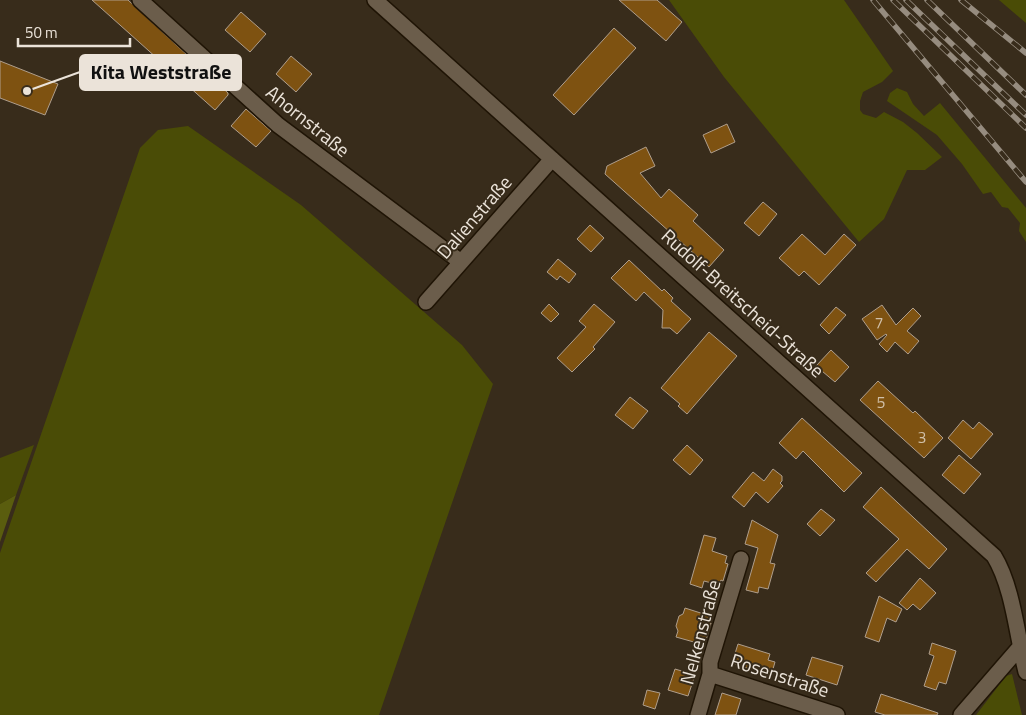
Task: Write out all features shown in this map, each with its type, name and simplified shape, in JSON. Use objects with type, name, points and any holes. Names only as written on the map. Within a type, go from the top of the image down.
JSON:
[{"type":"street","name":"Ahornstraße","points":[[140,0],[278,125],[461,262]]},
{"type":"street","name":"Rudolf-Breitscheid-Straße","points":[[375,0],[994,556],[1000,567],[1008,594],[1026,672]]},
{"type":"street","name":"Dalienstraße","points":[[426,302],[552,158]]},
{"type":"street","name":"Nelkenstraße","points":[[698,715],[710,674],[710,662],[741,559]]},
{"type":"street","points":[[961,715],[1020,647]]},
{"type":"street","name":"Rosenstraße","points":[[710,674],[837,715]]},
{"type":"shaded area","points":[[669,0],[844,0],[893,71],[882,82],[863,92],[860,110],[863,114],[876,118],[884,112],[903,122],[942,157],[925,170],[907,170],[884,219],[859,242],[724,77]]},
{"type":"shaded area","points":[[999,0],[1026,0],[1026,23]]},
{"type":"shaded area","points":[[897,88],[907,92],[913,104],[924,116],[940,103],[1026,208],[1026,242],[1019,231],[1020,223],[1008,208],[1002,207],[991,192],[983,194],[962,164],[937,135],[887,101],[890,93]]},
{"type":"shaded area","points":[[188,126],[301,205],[462,345],[493,384],[379,715],[0,715],[0,553],[140,148],[158,130]]},
{"type":"shaded area","points":[[34,445],[16,495],[0,504],[0,458]]},
{"type":"shaded area","points":[[16,495],[0,542],[0,504]]},
{"type":"shaded area","points":[[1012,674],[1022,715],[976,715],[1006,676]]},
{"type":"building","points":[[92,0],[128,0],[228,95],[215,110]]},
{"type":"building","points":[[619,0],[657,0],[682,22],[666,41]]},
{"type":"building","points":[[241,12],[266,34],[250,52],[225,30]]},
{"type":"building","points":[[614,28],[636,48],[574,115],[553,95]]},
{"type":"building","points":[[291,56],[312,74],[296,92],[276,74]]},
{"type":"building","points":[[0,61],[58,84],[45,115],[0,98]]},
{"type":"building","points":[[246,109],[271,131],[256,147],[231,126]]},
{"type":"building","points":[[727,124],[735,142],[711,153],[703,135]]},
{"type":"building","points":[[646,147],[655,166],[640,173],[661,198],[669,189],[698,215],[693,221],[724,250],[709,267],[605,174],[607,166]]},
{"type":"building","points":[[763,202],[777,214],[759,236],[744,223]]},
{"type":"building","points":[[590,225],[604,238],[591,252],[577,239]]},
{"type":"building","points":[[802,234],[825,255],[844,234],[856,245],[819,285],[804,271],[799,276],[779,258]]},
{"type":"building","points":[[558,259],[576,274],[569,283],[560,276],[557,280],[547,272]]},
{"type":"building","points":[[629,260],[662,291],[664,289],[673,298],[671,301],[691,319],[677,334],[670,328],[662,328],[663,310],[644,292],[636,301],[611,278]]},
{"type":"building","points":[[549,304],[559,314],[551,322],[541,313]]},
{"type":"building","points":[[594,304],[615,322],[593,347],[595,349],[572,372],[557,358],[586,327],[579,321]]},
{"type":"building","points":[[882,305],[896,325],[913,308],[921,316],[907,331],[919,341],[908,354],[895,342],[887,352],[879,344],[887,335],[877,340],[862,319]]},
{"type":"building","points":[[836,307],[846,315],[829,334],[820,325]]},
{"type":"building","points":[[709,332],[737,356],[687,414],[678,406],[680,404],[661,388]]},
{"type":"building","points":[[831,350],[849,367],[835,382],[816,366]]},
{"type":"building","points":[[878,381],[913,413],[915,411],[943,438],[924,458],[860,400]]},
{"type":"building","points":[[630,397],[648,411],[633,429],[615,415]]},
{"type":"building","points":[[802,418],[862,473],[844,492],[803,451],[796,459],[779,443]]},
{"type":"building","points":[[963,420],[973,429],[979,422],[993,434],[971,459],[948,438]]},
{"type":"building","points":[[687,445],[703,460],[690,475],[673,460]]},
{"type":"building","points":[[959,455],[981,474],[964,494],[942,475]]},
{"type":"building","points":[[773,469],[782,476],[780,483],[783,486],[768,503],[756,492],[744,507],[732,497],[753,472],[764,481]]},
{"type":"building","points":[[881,487],[947,549],[929,569],[907,549],[876,582],[866,573],[899,539],[863,507]]},
{"type":"building","points":[[821,509],[835,520],[820,536],[807,524]]},
{"type":"building","points":[[752,520],[778,535],[770,563],[775,564],[768,589],[759,587],[758,593],[746,590],[758,548],[745,544]]},
{"type":"building","points":[[704,535],[716,538],[712,551],[727,556],[725,563],[728,564],[723,581],[721,580],[719,585],[704,581],[702,588],[690,584]]},
{"type":"building","points":[[920,578],[936,593],[920,610],[913,604],[907,610],[899,603]]},
{"type":"building","points":[[879,596],[902,609],[896,622],[887,618],[879,642],[865,637]]},
{"type":"building","points":[[685,608],[710,616],[708,622],[711,623],[706,640],[703,639],[701,644],[676,637],[678,631],[676,626],[679,616],[683,614]]},
{"type":"building","points":[[932,643],[956,651],[946,684],[939,682],[936,690],[924,686],[934,656],[929,654]]},
{"type":"building","points":[[738,644],[770,654],[768,660],[775,662],[771,676],[732,663]]},
{"type":"building","points":[[812,657],[843,666],[837,685],[806,675]]},
{"type":"building","points":[[675,669],[695,675],[688,696],[668,690]]},
{"type":"building","points":[[647,690],[660,693],[655,709],[643,705]]},
{"type":"building","points":[[722,693],[741,699],[736,715],[715,715]]},
{"type":"building","points":[[881,694],[938,713],[937,715],[885,715],[875,712]]},
{"type":"railway","points":[[873,0],[1026,182]]},
{"type":"railway","points":[[893,0],[1026,128]]},
{"type":"railway","points":[[906,0],[1026,115]]},
{"type":"railway","points":[[927,0],[1026,95]]},
{"type":"railway","points":[[961,0],[1026,53]]},
{"type":"place","name":"Kita Weststraße","points":[[27,91]]}]
